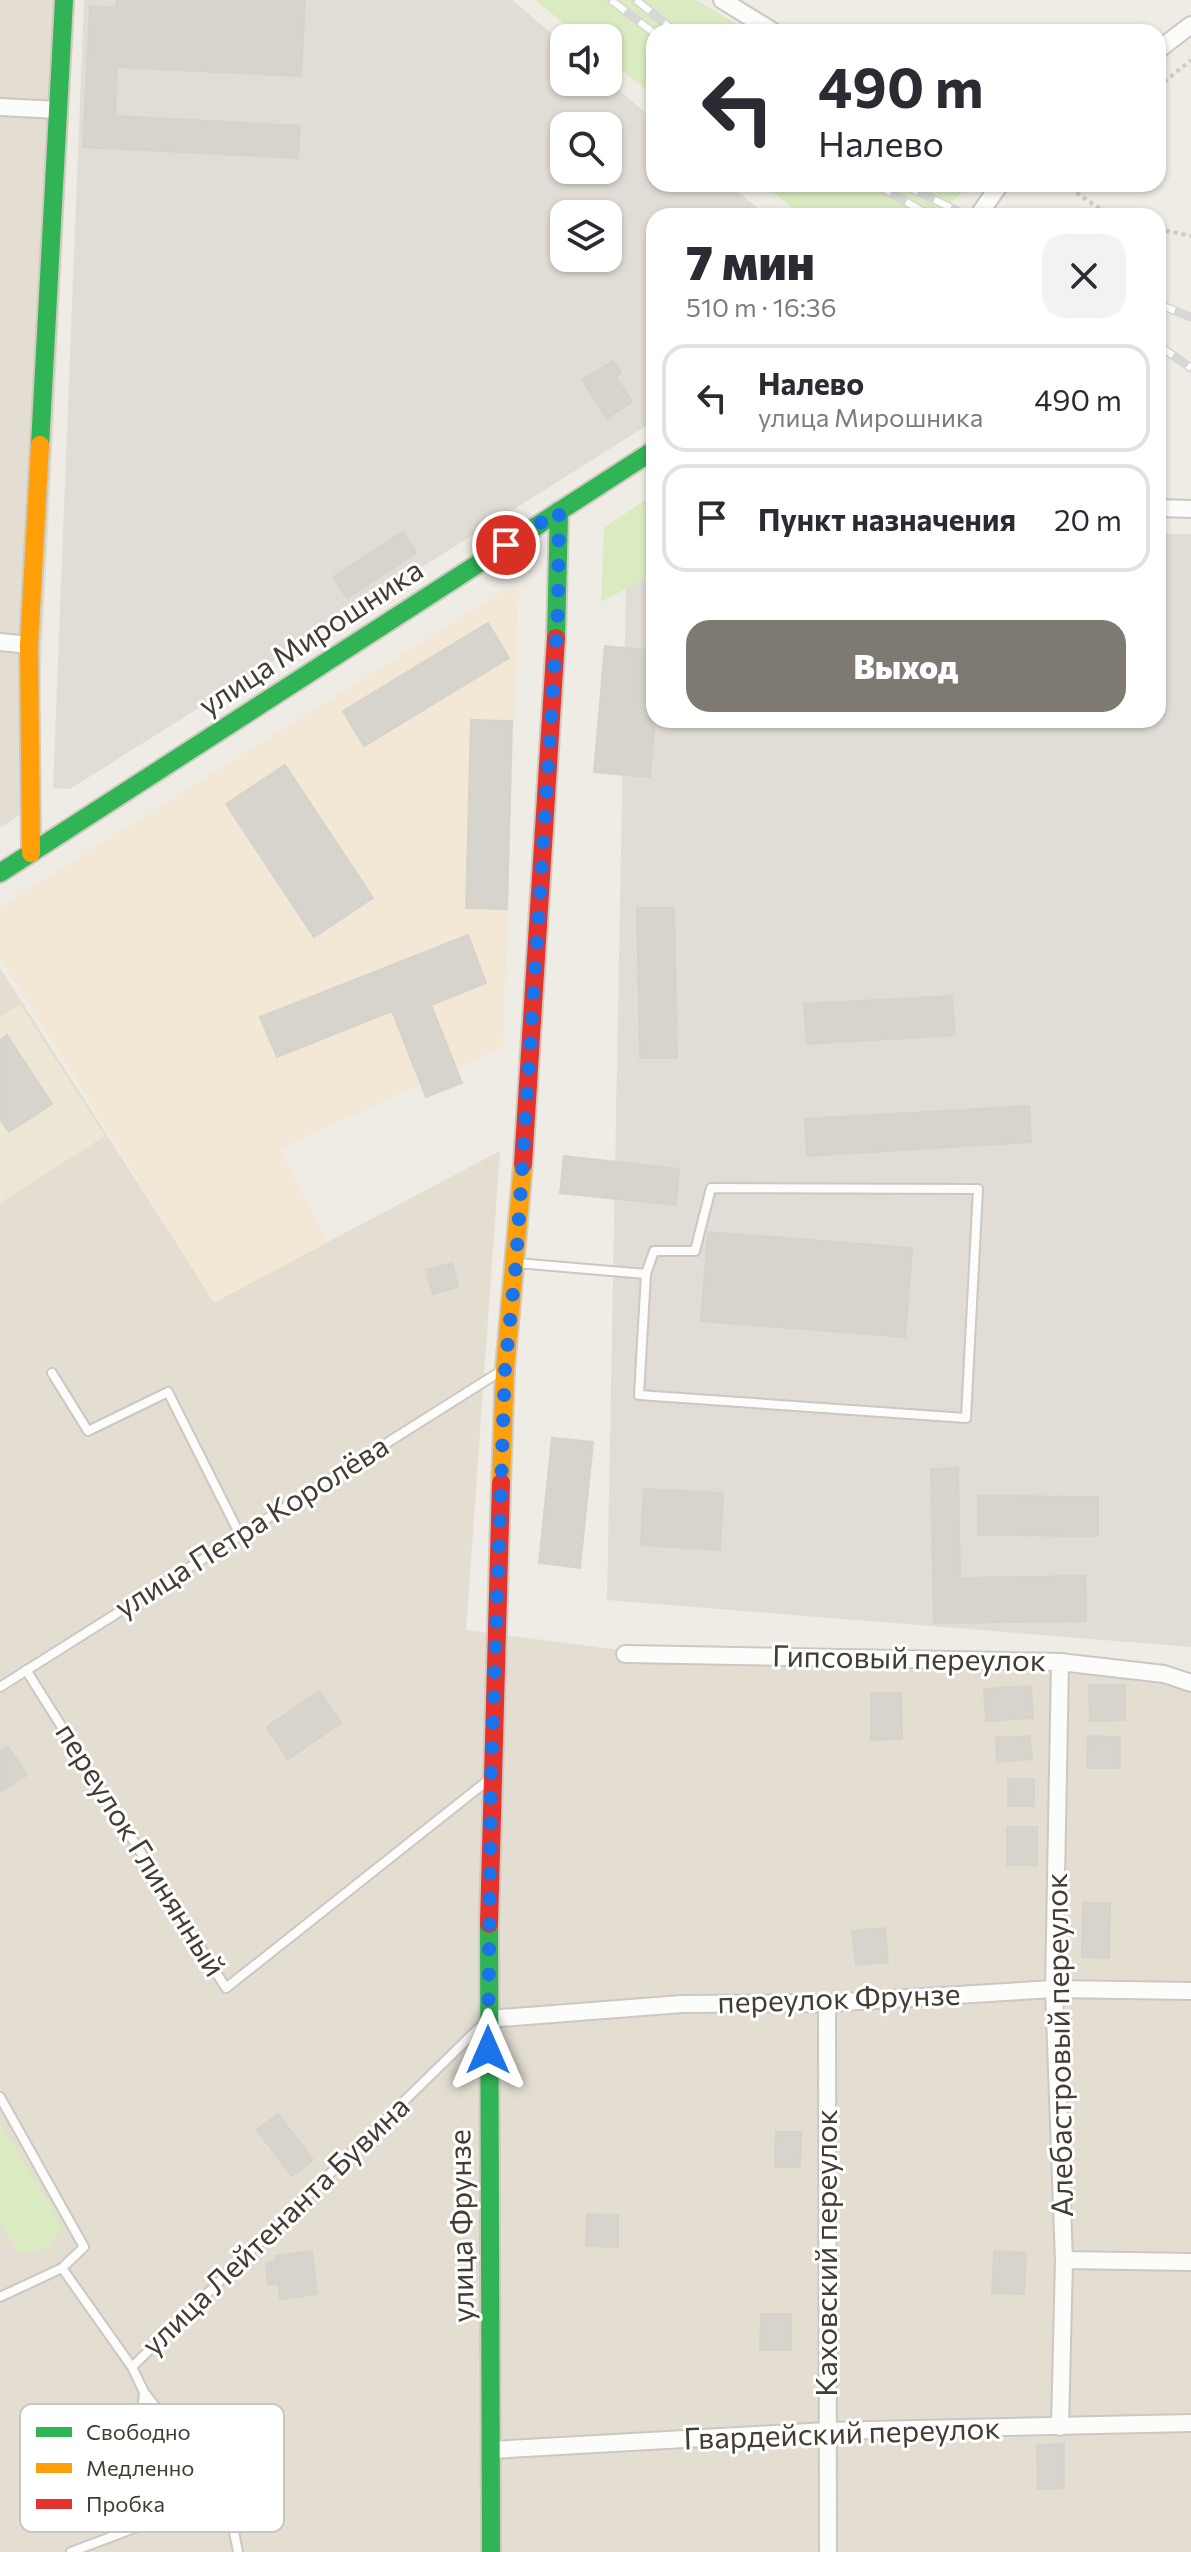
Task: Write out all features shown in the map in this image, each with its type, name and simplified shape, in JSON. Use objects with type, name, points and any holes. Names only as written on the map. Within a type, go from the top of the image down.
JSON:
[{"type":"main road","points":[[31,853],[29,645],[64,0]]},
{"type":"main road","name":"улица Мирошника","points":[[0,873],[646,455]]},
{"type":"main road","name":"улица Фрунзе","points":[[491,2552],[488,2019],[491,1778],[505,1369],[516,1263],[558,610],[559,511]]},
{"type":"street","points":[[722,0],[761,24]]},
{"type":"street","points":[[1166,44],[1191,25]]},
{"type":"street","points":[[0,107],[58,110]]},
{"type":"street","points":[[1166,508],[1191,509]]},
{"type":"street","points":[[0,642],[29,645]]},
{"type":"street","name":"Гипсовый переулок","points":[[625,1654],[1060,1662],[1164,1674],[1191,1683]]},
{"type":"street","name":"Алебастровый переулок","points":[[1060,1662],[1054,1989],[1064,2260],[1060,2427]]},
{"type":"street","name":"переулок Фрунзе","points":[[488,2019],[682,2004],[827,2003],[1054,1989],[1191,1991]]},
{"type":"street","name":"Каховский переулок","points":[[827,2003],[828,2552]]},
{"type":"street","points":[[1064,2260],[1191,2262]]},
{"type":"street","name":"Гвардейский переулок","points":[[492,2450],[827,2431],[1191,2423]]},
{"type":"lane","points":[[711,1188],[978,1189],[966,1418],[639,1395],[646,1274],[654,1251],[695,1251],[711,1188]]},
{"type":"lane","points":[[516,1263],[646,1274]]},
{"type":"lane","name":"улица Петра Королёва","points":[[0,1687],[505,1369]]},
{"type":"lane","points":[[52,1373],[88,1431],[168,1392],[240,1535]]},
{"type":"lane","name":"переулок Глинянный","points":[[26,1670],[226,1988],[491,1778]]},
{"type":"lane","name":"улица Лейтенанта Бувина","points":[[62,2268],[132,2367],[488,2019]]},
{"type":"lane","points":[[0,2097],[84,2247],[62,2268],[0,2297]]},
{"type":"lane","points":[[132,2367],[153,2404]]},
{"type":"lane","points":[[143,2404],[144,2392]]},
{"type":"lane","points":[[71,2552],[124,2532]]},
{"type":"lane","points":[[234,2532],[238,2552]]},
{"type":"path","points":[[1166,80],[1191,60]]},
{"type":"path","points":[[1075,192],[1099,208]]},
{"type":"path","points":[[1166,231],[1191,236]]},
{"type":"shaded area","points":[[0,0],[75,0],[34,806],[0,828]]},
{"type":"shaded area","points":[[84,0],[512,0],[550,32],[550,96],[622,96],[622,93],[646,113],[646,192],[738,192],[758,208],[646,208],[646,426],[70,789],[53,788]]},
{"type":"shaded area","points":[[627,529],[646,529],[646,728],[1166,728],[1166,534],[1191,534],[1191,1647],[607,1600]]},
{"type":"shaded area","points":[[519,581],[503,1047],[279,1149],[328,1242],[214,1303],[0,957],[0,907]]},
{"type":"shaded area","points":[[0,968],[214,1302],[500,1151],[466,1630],[643,1653],[1191,1680],[1191,2552],[0,2552]]},
{"type":"shaded area","points":[[20,1004],[105,1136],[0,1203],[0,1017]]},
{"type":"green space","points":[[535,0],[696,0],[736,24],[646,24],[646,90],[622,70],[622,24],[565,24]]},
{"type":"green space","points":[[773,192],[962,192],[946,208],[793,208]]},
{"type":"green space","points":[[646,499],[646,578],[601,602],[604,528]]},
{"type":"green space","points":[[0,2123],[64,2228],[47,2248],[19,2253],[0,2224]]},
{"type":"building","points":[[117,0],[305,0],[301,76],[117,67],[115,116],[300,126],[298,158],[83,147],[90,6],[116,8]]},
{"type":"building","points":[[613,361],[621,373],[616,377],[632,402],[607,418],[582,380]]},
{"type":"building","points":[[403,532],[416,553],[347,598],[333,577]]},
{"type":"building","points":[[488,623],[509,658],[364,746],[343,711]]},
{"type":"building","points":[[605,646],[646,650],[646,728],[654,728],[650,777],[594,772]]},
{"type":"building","points":[[471,720],[512,721],[507,909],[466,908]]},
{"type":"building","points":[[285,765],[373,898],[314,937],[226,804]]},
{"type":"building","points":[[637,908],[674,908],[677,1058],[640,1058]]},
{"type":"building","points":[[468,935],[486,983],[431,1005],[462,1083],[426,1097],[392,1011],[277,1057],[260,1017]]},
{"type":"building","points":[[952,996],[955,1035],[807,1044],[804,1004]]},
{"type":"building","points":[[7,1035],[52,1104],[9,1132],[0,1119],[0,1040]]},
{"type":"building","points":[[1029,1106],[1031,1142],[807,1156],[805,1119]]},
{"type":"building","points":[[564,1156],[679,1169],[676,1205],[560,1193]]},
{"type":"building","points":[[708,1232],[912,1248],[905,1337],[701,1321]]},
{"type":"building","points":[[452,1263],[458,1287],[433,1294],[426,1270]]},
{"type":"building","points":[[552,1438],[593,1442],[580,1568],[539,1563]]},
{"type":"building","points":[[958,1468],[960,1578],[1085,1576],[1086,1621],[934,1623],[931,1469]]},
{"type":"building","points":[[644,1489],[723,1493],[720,1550],[641,1545]]},
{"type":"building","points":[[978,1496],[1098,1497],[1098,1536],[978,1535]]},
{"type":"building","points":[[1089,1685],[1125,1685],[1125,1720],[1090,1721]]},
{"type":"building","points":[[1031,1686],[1033,1718],[986,1721],[984,1689]]},
{"type":"building","points":[[319,1691],[341,1723],[288,1759],[267,1727]]},
{"type":"building","points":[[871,1693],[901,1693],[902,1739],[871,1740]]},
{"type":"building","points":[[1030,1736],[1032,1759],[997,1762],[996,1738]]},
{"type":"building","points":[[1088,1736],[1120,1737],[1120,1768],[1087,1768]]},
{"type":"building","points":[[8,1746],[27,1775],[0,1792],[0,1751]]},
{"type":"building","points":[[1008,1779],[1034,1779],[1034,1806],[1008,1806]]},
{"type":"building","points":[[1007,1827],[1037,1827],[1037,1865],[1007,1865]]},
{"type":"building","points":[[1083,1903],[1110,1903],[1109,1958],[1082,1957]]},
{"type":"building","points":[[885,1928],[888,1962],[856,1965],[852,1931]]},
{"type":"building","points":[[278,2114],[313,2160],[292,2176],[257,2130]]},
{"type":"building","points":[[776,2132],[801,2132],[800,2167],[775,2167]]},
{"type":"building","points":[[587,2214],[618,2215],[618,2247],[586,2246]]},
{"type":"building","points":[[312,2251],[317,2294],[280,2299],[278,2284],[268,2285],[266,2263],[277,2261],[276,2256]]},
{"type":"building","points":[[994,2251],[1026,2253],[1024,2294],[992,2293]]},
{"type":"building","points":[[761,2314],[791,2314],[791,2350],[760,2350]]},
{"type":"building","points":[[1064,2444],[1064,2488],[1038,2489],[1037,2445]]},
{"type":"railway","points":[[611,0],[646,27]]},
{"type":"railway","points":[[636,0],[666,24]]},
{"type":"railway","points":[[889,192],[917,208]]},
{"type":"railway","points":[[918,192],[952,208]]},
{"type":"railway","points":[[1166,307],[1191,317]]},
{"type":"railway","points":[[1166,351],[1191,368]]},
{"type":"traffic: fast","points":[[40,445],[64,0]]},
{"type":"traffic: fast","points":[[0,873],[646,455]]},
{"type":"traffic: fast","points":[[556,638],[559,511]]},
{"type":"traffic: fast","points":[[489,1924],[491,2552]]},
{"type":"traffic: slow","points":[[31,853],[29,645],[40,445]]},
{"type":"traffic: slow","points":[[501,1483],[505,1369],[523,1164]]},
{"type":"traffic: jam","points":[[523,1164],[556,638]]},
{"type":"traffic: jam","points":[[489,1924],[501,1483]]},
{"type":"route","points":[[488,2050],[491,1778],[500,1587],[505,1369],[516,1263],[558,610],[559,511],[506,545]]}]
